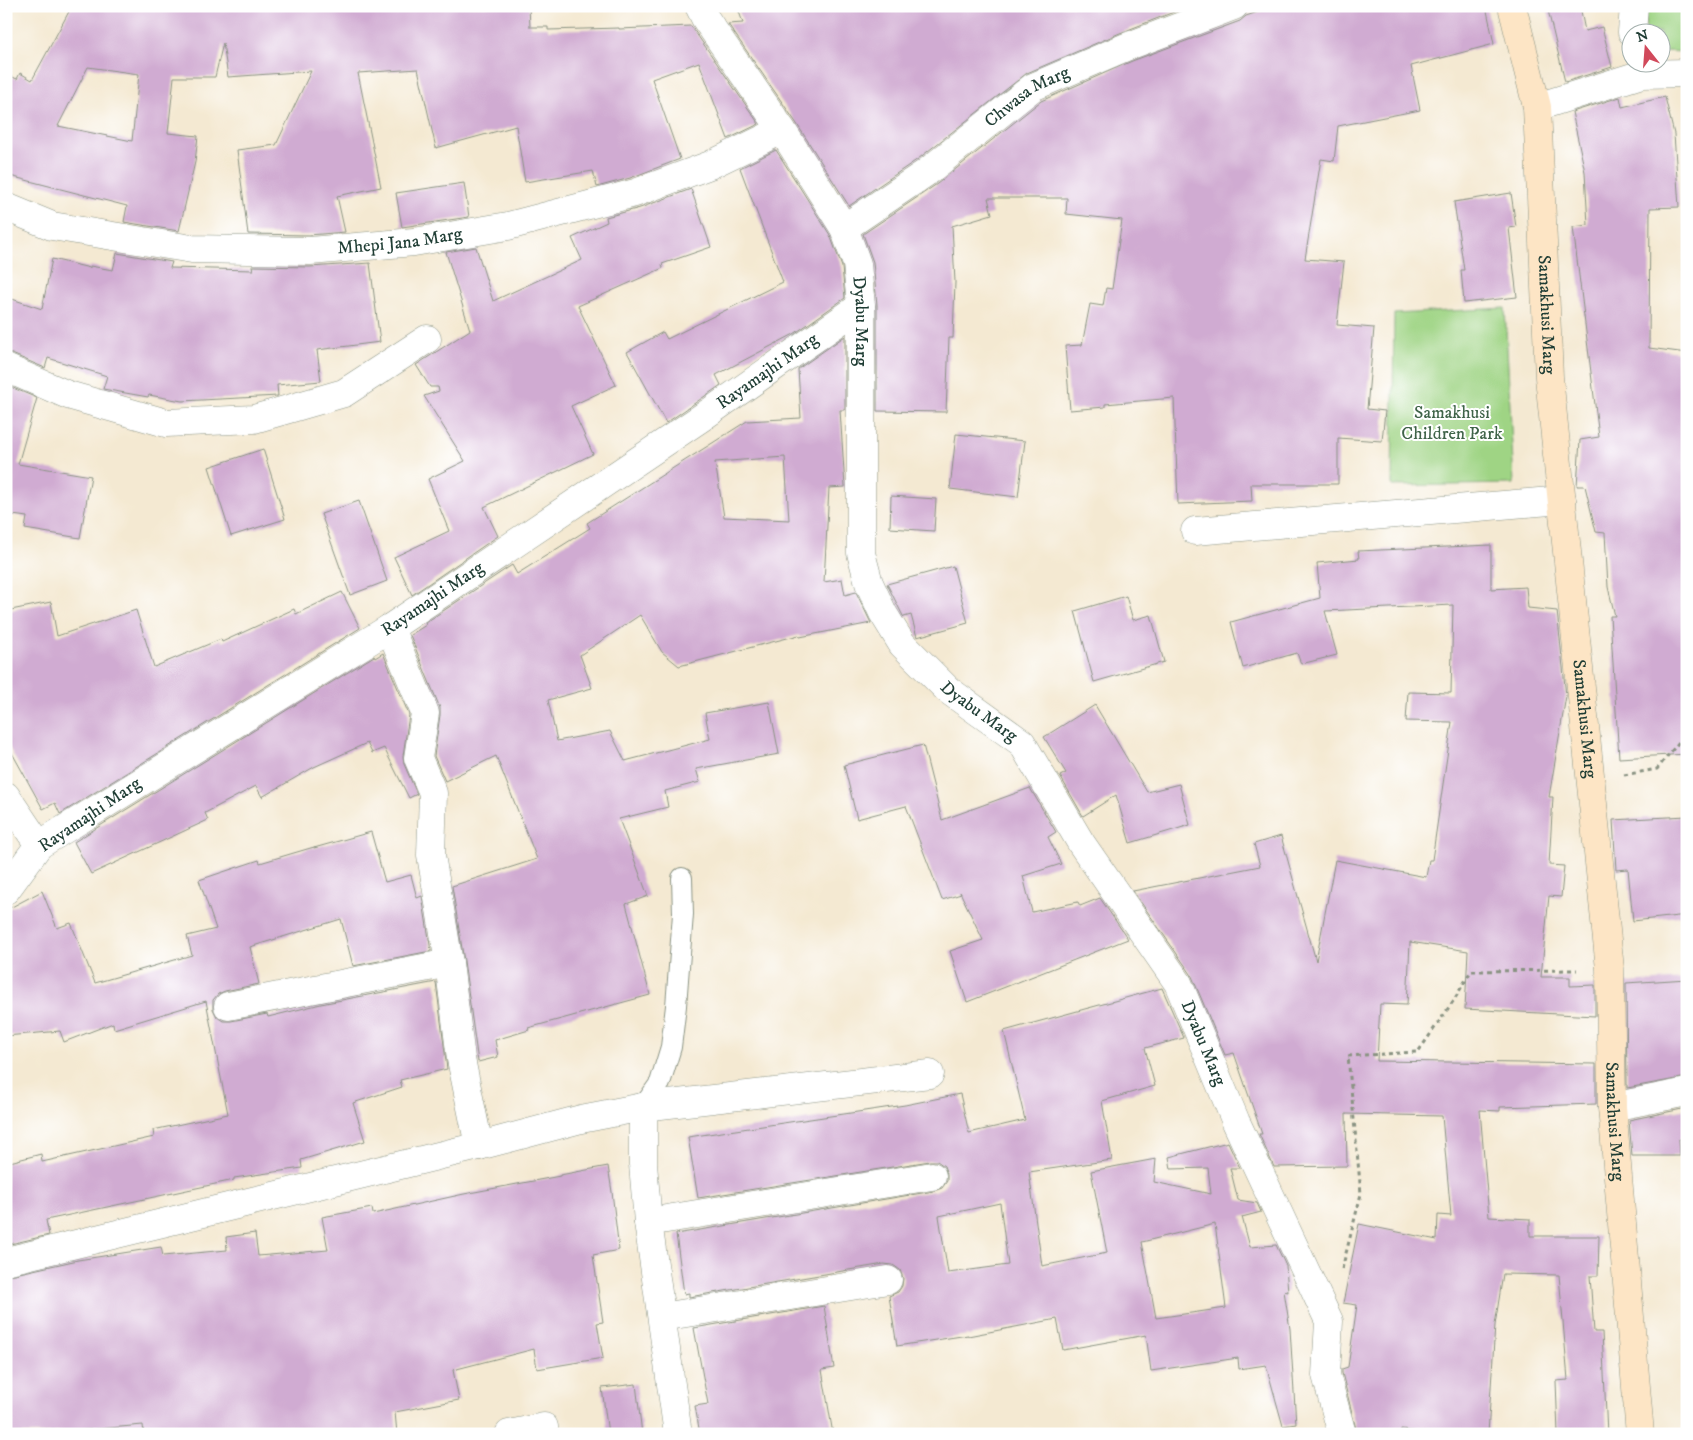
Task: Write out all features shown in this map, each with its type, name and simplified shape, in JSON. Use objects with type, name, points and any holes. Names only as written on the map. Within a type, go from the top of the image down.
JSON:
[{"type":"main road","name":"Samakhusi Marg","points":[[1512,6],[1537,107],[1548,378],[1592,781],[1610,969],[1612,1107],[1640,1434]]},
{"type":"street","name":"Dyabu Marg","points":[[699,6],[705,18],[782,130],[844,228],[857,264],[861,306],[860,553],[869,583],[883,613],[902,644],[948,690],[1022,743],[1081,843],[1178,983],[1236,1122],[1329,1321],[1326,1374],[1342,1434]]},
{"type":"street","name":"Chwasa Marg","points":[[844,228],[927,172],[1033,87],[1126,47],[1234,6]]},
{"type":"street","points":[[1633,22],[1634,6]]},
{"type":"street","points":[[1670,71],[1687,73]]},
{"type":"street","points":[[1537,107],[1629,72]]},
{"type":"street","name":"Mhepi Jana Marg","points":[[6,206],[52,226],[192,249],[310,251],[414,242],[508,226],[635,193],[710,166],[782,130]]},
{"type":"street","name":"Rayamajhi Marg","points":[[6,890],[39,845],[390,628],[701,418],[861,306]]},
{"type":"street","points":[[6,368],[68,395],[166,424],[254,419],[344,393],[427,339]]},
{"type":"street","points":[[1195,531],[1562,500]]},
{"type":"street","points":[[390,628],[425,713],[418,758],[432,793],[431,856],[449,963],[461,1059],[479,1146]]},
{"type":"street","points":[[6,796],[39,845]]},
{"type":"street","points":[[228,1006],[449,963]]},
{"type":"street","points":[[6,1261],[479,1146],[581,1119],[642,1107],[930,1074]]},
{"type":"street","points":[[1612,1107],[1687,1092]]},
{"type":"street","points":[[642,1107],[643,1164],[648,1222],[678,1434]]},
{"type":"street","points":[[648,1222],[932,1176]]},
{"type":"street","points":[[662,1317],[888,1280]]},
{"type":"street","points":[[509,1434],[544,1427]]},
{"type":"lane","points":[[642,1107],[660,1083],[671,1047],[683,914],[682,878]]},
{"type":"path","points":[[1592,781],[1657,769],[1683,738],[1687,738]]},
{"type":"path","points":[[1329,1321],[1361,1194],[1348,1056],[1418,1052],[1454,1000],[1471,971],[1610,969]]},
{"type":"green space","points":[[1646,6],[1687,6],[1687,52],[1670,51],[1670,22],[1645,22]]},
{"type":"green space","name":"Samakhusi Children Park","points":[[1505,308],[1514,484],[1392,486],[1394,314]]},
{"type":"building","points":[[72,6],[137,6],[178,11],[179,6],[529,6],[530,27],[548,27],[548,30],[691,26],[759,124],[728,139],[699,62],[652,79],[680,159],[630,178],[597,187],[593,171],[525,182],[516,126],[436,148],[418,69],[358,73],[381,187],[337,196],[345,232],[309,235],[248,234],[237,150],[276,145],[311,71],[228,77],[223,43],[215,77],[174,77],[168,133],[198,136],[195,162],[179,231],[124,222],[127,206],[6,175],[6,74],[17,79],[20,73],[32,80]],"holes":[[[88,67],[139,74],[132,141],[58,126]]]},
{"type":"building","points":[[737,6],[1189,6],[1027,73],[918,159],[849,206],[795,121],[728,24],[743,23]]},
{"type":"building","points":[[1275,6],[1486,6],[1494,44],[1411,66],[1420,110],[1338,126],[1334,161],[1321,159],[1305,259],[1344,262],[1337,325],[1374,328],[1367,409],[1385,411],[1382,441],[1338,438],[1338,484],[1251,484],[1252,501],[1178,504],[1174,398],[1105,404],[1105,407],[1070,410],[1065,346],[1082,345],[1090,304],[1103,306],[1106,288],[1112,289],[1122,220],[1066,214],[1067,198],[988,198],[992,214],[952,226],[955,282],[953,338],[949,338],[946,412],[877,411],[877,305],[873,262],[863,234],[937,184],[1041,101],[1132,61]]},
{"type":"building","points":[[1547,6],[1580,6],[1585,31],[1602,27],[1612,67],[1565,82]]},
{"type":"building","points":[[1620,97],[1622,107],[1665,97],[1674,134],[1679,207],[1650,208],[1649,348],[1687,353],[1687,754],[1619,758],[1610,616],[1615,616],[1608,587],[1605,533],[1596,532],[1585,486],[1577,486],[1580,440],[1599,437],[1573,227],[1588,225],[1585,172],[1572,112]]},
{"type":"building","points":[[776,150],[830,235],[842,267],[845,298],[794,334],[716,375],[721,385],[666,423],[627,352],[663,332],[667,339],[783,282],[740,168]]},
{"type":"building","points":[[464,183],[469,217],[402,227],[396,193]]},
{"type":"building","points":[[691,189],[711,247],[662,264],[663,268],[578,306],[616,385],[571,406],[593,454],[484,507],[498,536],[412,595],[394,557],[449,531],[428,479],[465,461],[424,396],[439,391],[438,387],[430,387],[416,365],[470,330],[446,252],[476,247],[493,301],[582,260],[572,238],[607,222],[606,217],[640,208]]},
{"type":"building","points":[[1511,193],[1516,227],[1509,228],[1517,297],[1464,303],[1461,270],[1464,270],[1454,202]]},
{"type":"building","points":[[117,253],[172,262],[170,268],[253,270],[252,266],[310,267],[370,263],[380,342],[317,350],[321,381],[277,385],[278,396],[182,401],[103,389],[107,376],[48,358],[45,368],[6,353],[6,297],[42,309],[52,259],[90,268],[90,266],[113,270]]},
{"type":"building","points":[[845,336],[845,410],[840,410],[845,487],[829,488],[824,582],[842,579],[845,595],[856,592],[871,623],[800,637],[799,635],[679,666],[662,652],[640,615],[580,655],[592,688],[548,700],[557,741],[610,731],[625,761],[710,739],[705,713],[769,702],[779,754],[696,769],[700,782],[665,791],[668,807],[619,819],[648,896],[626,904],[650,995],[528,1028],[529,1030],[495,1040],[498,1057],[478,1062],[452,886],[537,859],[496,756],[445,781],[434,756],[440,708],[410,635],[512,565],[517,574],[590,528],[587,523],[747,421],[801,418],[798,369]],"holes":[[[785,457],[789,520],[724,517],[715,462]]]},
{"type":"building","points":[[6,385],[37,398],[18,464],[91,476],[80,538],[25,529],[27,517],[6,514]]},
{"type":"building","points":[[956,434],[1025,441],[1018,497],[950,489]]},
{"type":"building","points":[[263,449],[285,519],[231,536],[209,467]]},
{"type":"building","points":[[891,496],[936,499],[934,531],[890,528]]},
{"type":"building","points":[[359,501],[387,581],[350,595],[321,514]]},
{"type":"building","points":[[1491,545],[1491,589],[1526,587],[1528,608],[1557,611],[1566,696],[1549,797],[1553,797],[1549,865],[1564,866],[1561,897],[1549,896],[1541,977],[1570,977],[1570,986],[1595,985],[1595,1016],[1465,1009],[1468,951],[1410,942],[1407,1005],[1380,1004],[1377,1061],[1596,1064],[1596,1104],[1500,1107],[1500,1111],[1480,1110],[1489,1217],[1530,1219],[1530,1236],[1599,1236],[1598,1276],[1590,1276],[1594,1332],[1602,1332],[1607,1434],[1558,1434],[1556,1381],[1568,1380],[1559,1275],[1503,1274],[1495,1325],[1488,1434],[1439,1434],[1401,1430],[1401,1434],[1357,1433],[1342,1369],[1348,1367],[1357,1305],[1343,1303],[1359,1224],[1437,1240],[1438,1215],[1451,1216],[1442,1116],[1346,1114],[1347,1166],[1274,1167],[1259,1134],[1262,1134],[1234,1053],[1225,1055],[1191,974],[1133,891],[1260,866],[1254,844],[1281,836],[1316,961],[1335,860],[1426,877],[1429,860],[1432,860],[1452,722],[1406,721],[1408,692],[1451,693],[1453,605],[1325,611],[1337,655],[1301,664],[1297,653],[1243,668],[1231,622],[1320,598],[1317,563],[1359,559],[1358,551]]},
{"type":"building","points":[[953,566],[968,623],[917,637],[911,615],[903,616],[887,584]]},
{"type":"building","points":[[342,592],[360,628],[60,814],[55,803],[43,809],[6,742],[6,611],[51,602],[57,636],[136,610],[154,667],[221,639],[222,642],[294,609],[296,614]]},
{"type":"building","points":[[1126,596],[1133,620],[1151,615],[1164,662],[1094,682],[1075,611]]},
{"type":"building","points":[[383,653],[409,715],[403,756],[404,764],[417,794],[409,798],[384,748],[372,753],[367,743],[314,767],[262,797],[256,786],[205,813],[208,820],[91,874],[74,842],[374,656],[375,658]]},
{"type":"building","points":[[1095,705],[1147,792],[1179,784],[1190,825],[1130,843],[1116,795],[1083,816],[1060,776],[1066,773],[1044,737]]},
{"type":"building","points":[[923,745],[942,820],[1030,788],[1056,832],[1048,837],[1061,864],[1023,876],[1032,912],[1078,902],[1080,906],[1100,898],[1128,939],[967,1002],[950,951],[983,940],[961,894],[942,900],[906,806],[857,819],[844,765]]},
{"type":"building","points":[[1687,816],[1687,915],[1633,921],[1628,869],[1616,870],[1613,820]]},
{"type":"building","points":[[371,832],[385,882],[411,875],[417,898],[422,896],[431,951],[353,966],[341,919],[250,947],[259,984],[218,994],[213,1000],[213,1009],[217,1017],[223,1021],[267,1014],[268,1017],[321,1004],[436,982],[447,1069],[400,1080],[402,1087],[353,1103],[365,1141],[301,1160],[302,1168],[234,1178],[234,1180],[46,1220],[49,1235],[6,1245],[6,1163],[41,1154],[42,1162],[154,1137],[153,1130],[228,1114],[206,1001],[114,1029],[113,1023],[64,1042],[60,1031],[6,1036],[6,910],[42,891],[57,928],[71,923],[95,983],[192,955],[187,936],[216,929],[199,880],[259,860],[260,863]]},
{"type":"building","points":[[1687,979],[1687,1077],[1627,1088],[1626,983]]},
{"type":"building","points":[[1162,988],[1184,1038],[1145,1048],[1155,1086],[1102,1101],[1112,1160],[1029,1172],[1042,1266],[1107,1253],[1091,1171],[1156,1159],[1154,1182],[1211,1194],[1208,1168],[1171,1169],[1169,1157],[1228,1142],[1240,1168],[1230,1168],[1238,1200],[1257,1203],[1261,1212],[1242,1217],[1250,1247],[1276,1245],[1286,1266],[1288,1292],[1284,1291],[1290,1329],[1296,1424],[1283,1426],[1266,1365],[1239,1369],[1238,1358],[1151,1371],[1146,1335],[1063,1350],[1057,1319],[968,1336],[897,1346],[889,1296],[898,1292],[902,1286],[903,1278],[900,1270],[893,1265],[884,1264],[689,1297],[689,1293],[684,1294],[676,1234],[934,1191],[942,1188],[947,1181],[944,1166],[937,1161],[930,1161],[698,1198],[688,1137],[905,1105],[960,1094],[969,1133],[1025,1120],[1004,1031]],"holes":[[[1000,1203],[1008,1265],[948,1273],[939,1216]],[[1215,1224],[1226,1308],[1156,1318],[1142,1242]]]},
{"type":"building","points":[[1687,1108],[1687,1140],[1679,1139],[1680,1156],[1632,1156],[1629,1120]]},
{"type":"building","points":[[608,1166],[619,1250],[593,1255],[603,1322],[597,1323],[603,1358],[537,1369],[534,1349],[453,1370],[459,1400],[395,1412],[397,1434],[144,1434],[143,1425],[41,1434],[6,1434],[6,1276],[78,1260],[161,1247],[163,1256],[227,1250],[226,1237],[255,1233],[258,1256],[328,1250],[322,1217],[372,1208],[373,1214]]},
{"type":"building","points":[[824,1306],[834,1368],[822,1370],[833,1434],[700,1434],[695,1406],[708,1404],[694,1328]]},
{"type":"building","points":[[636,1384],[642,1434],[608,1434],[602,1388]]}]
